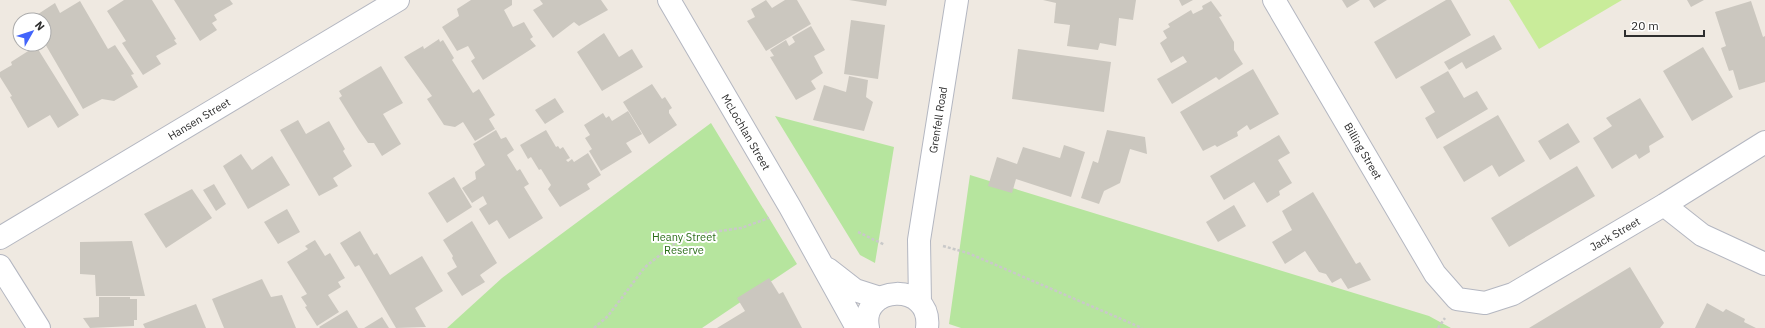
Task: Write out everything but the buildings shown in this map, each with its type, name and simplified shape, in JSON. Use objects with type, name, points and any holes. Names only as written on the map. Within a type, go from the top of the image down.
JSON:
[{"type":"street","name":"Hansen Street","points":[[0,238],[398,0]]},
{"type":"street","name":"McLochlan Street","points":[[669,0],[790,207],[857,328]]},
{"type":"street","name":"Grenfell Road","points":[[920,302],[919,240],[956,0]]},
{"type":"street","name":"Billing Street","points":[[1274,0],[1435,274],[1457,298]]},
{"type":"street","name":"Jack Street","points":[[1457,298],[1485,303],[1514,294],[1664,205],[1765,142]]},
{"type":"street","points":[[1664,205],[1702,235],[1765,264]]},
{"type":"street","name":"Grenfell Road","points":[[868,328],[868,313],[873,304],[889,295],[919,240]]},
{"type":"street","name":"McLochlan Street","points":[[822,265],[855,290],[889,295],[906,294],[920,302]]},
{"type":"street","points":[[0,266],[39,328]]},
{"type":"street","points":[[920,302],[928,321],[926,328]]},
{"type":"path","points":[[594,328],[608,316],[645,267],[684,236],[741,228],[766,219],[790,207]]},
{"type":"path","points":[[858,232],[885,245]]},
{"type":"path","points":[[919,240],[968,253],[1142,328]]},
{"type":"green space","points":[[1509,0],[1622,0],[1539,49]]},
{"type":"green space","points":[[775,116],[894,147],[875,263],[860,255]]},
{"type":"green space","name":"Heany Street Reserve","points":[[711,123],[797,264],[702,328],[447,328],[502,278]]},
{"type":"green space","points":[[970,175],[1429,316],[1451,328],[961,328],[949,324]]}]
